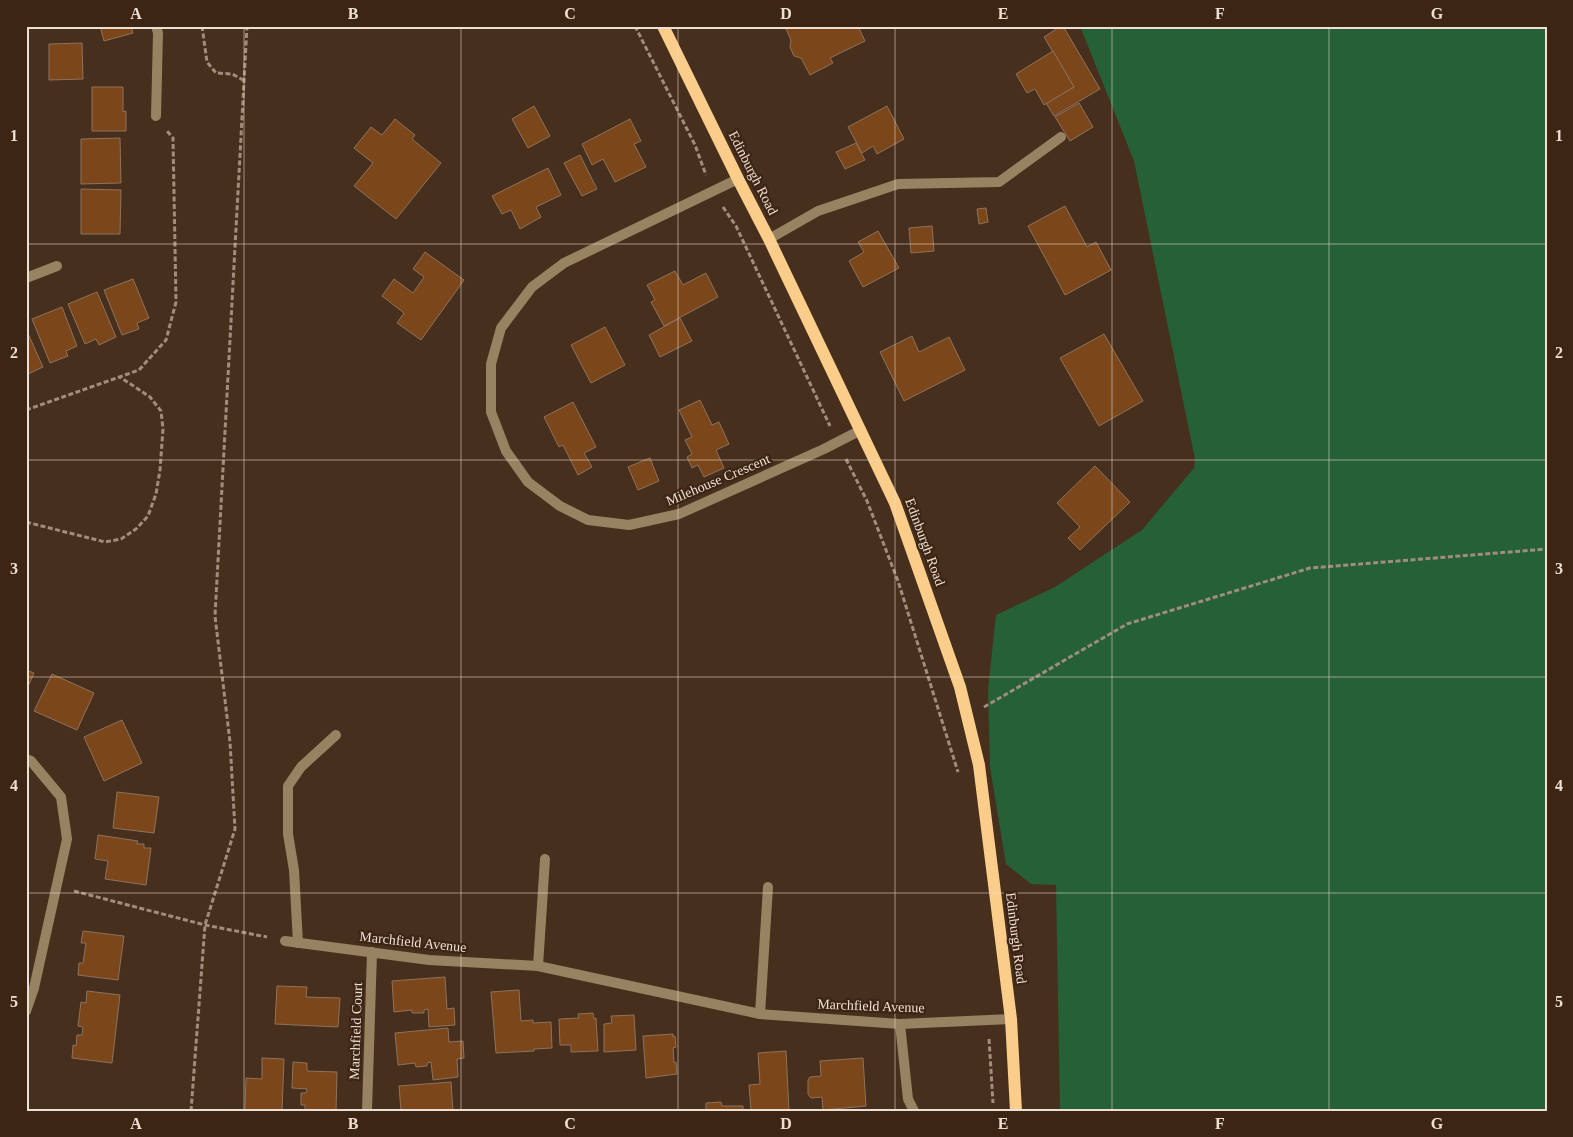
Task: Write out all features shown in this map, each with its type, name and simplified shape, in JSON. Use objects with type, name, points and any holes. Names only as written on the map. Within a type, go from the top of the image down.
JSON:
[{"type":"main road","name":"Edinburgh Road","points":[[663,26],[769,239],[895,503],[960,688],[979,765],[1011,1018],[1016,1111]]},
{"type":"street","points":[[156,26],[158,33],[156,116]]},
{"type":"street","points":[[769,239],[818,211],[898,184],[999,182],[1061,137]]},
{"type":"street","name":"Milehouse Crescent","points":[[738,179],[564,263],[532,287],[501,328],[491,364],[491,412],[506,451],[528,482],[560,506],[588,520],[629,525],[679,514],[824,449],[861,430]]},
{"type":"street","points":[[26,278],[57,266]]},
{"type":"street","points":[[298,943],[294,870],[288,834],[288,786],[302,767],[336,736]]},
{"type":"street","points":[[26,759],[31,761],[61,797],[66,839],[34,988],[26,1011]]},
{"type":"street","points":[[538,966],[545,859]]},
{"type":"street","points":[[760,1014],[768,887]]},
{"type":"street","name":"Marchfield Avenue","points":[[286,941],[429,960],[538,966],[760,1014],[900,1024],[1011,1018]]},
{"type":"street","name":"Marchfield Court","points":[[367,1111],[372,952]]},
{"type":"street","points":[[900,1024],[908,1099],[914,1111]]},
{"type":"path","points":[[202,26],[207,62],[216,73],[232,74],[245,81]]},
{"type":"path","points":[[191,1111],[205,925],[235,829],[230,742],[215,616],[248,26]]},
{"type":"path","points":[[636,26],[695,145],[712,191],[736,226],[837,442],[867,501],[898,582],[959,777]]},
{"type":"path","points":[[26,410],[139,370],[166,340],[176,302],[173,138],[156,116]]},
{"type":"path","points":[[26,522],[104,542],[121,539],[136,529],[148,516],[156,494],[160,470],[163,429],[161,411],[150,397],[119,377]]},
{"type":"path","points":[[966,717],[1127,624],[1310,568],[1547,549]]},
{"type":"path","points":[[56,887],[205,925],[286,941]]},
{"type":"path","points":[[987,1020],[994,1111]]},
{"type":"green space","points":[[1080,26],[1547,26],[1547,1111],[1060,1111],[1056,885],[1031,884],[1006,864],[990,767],[988,689],[996,615],[1055,587],[1142,530],[1194,468],[1195,459],[1134,161]]},
{"type":"building","points":[[100,26],[131,26],[133,33],[104,41]]},
{"type":"building","points":[[787,26],[858,26],[865,41],[830,58],[833,63],[810,75],[801,58],[794,56],[790,47],[791,40],[786,29],[788,28]]},
{"type":"building","points":[[1063,26],[1100,89],[1054,116],[1046,103],[1074,87],[1044,37]]},
{"type":"building","points":[[82,43],[83,79],[49,80],[49,44]]},
{"type":"building","points":[[1053,51],[1074,87],[1044,105],[1035,89],[1027,93],[1016,74]]},
{"type":"building","points":[[92,87],[123,87],[123,112],[126,111],[126,131],[92,131]]},
{"type":"building","points":[[1079,103],[1093,127],[1070,141],[1055,117]]},
{"type":"building","points":[[534,106],[550,136],[528,148],[512,119]]},
{"type":"building","points":[[887,106],[904,139],[877,154],[873,146],[862,153],[848,127]]},
{"type":"building","points":[[395,119],[415,135],[412,139],[441,163],[396,219],[354,186],[373,163],[354,148],[371,127],[382,135]]},
{"type":"building","points":[[630,119],[641,141],[634,144],[646,167],[615,182],[603,159],[592,165],[582,144]]},
{"type":"building","points":[[120,138],[121,183],[81,184],[81,139]]},
{"type":"building","points":[[856,143],[865,160],[845,169],[836,152]]},
{"type":"building","points":[[580,155],[597,189],[582,196],[564,163]]},
{"type":"building","points":[[548,168],[561,195],[536,207],[541,217],[520,229],[511,210],[502,214],[492,196]]},
{"type":"building","points":[[81,189],[121,190],[120,234],[81,234]]},
{"type":"building","points":[[1065,206],[1087,247],[1096,242],[1111,270],[1065,295],[1028,226]]},
{"type":"building","points":[[986,208],[988,222],[979,224],[977,209]]},
{"type":"building","points":[[932,226],[934,251],[911,253],[909,228]]},
{"type":"building","points":[[878,231],[899,268],[863,287],[849,261],[864,252],[858,242]]},
{"type":"building","points":[[425,252],[464,280],[421,340],[397,323],[404,313],[382,296],[394,279],[413,293],[424,277],[413,269]]},
{"type":"building","points":[[675,271],[683,285],[706,273],[718,297],[664,326],[651,302],[655,300],[647,285]]},
{"type":"building","points":[[133,279],[149,318],[137,323],[139,329],[122,335],[104,290]]},
{"type":"building","points":[[97,292],[116,337],[99,345],[96,339],[85,344],[68,304]]},
{"type":"building","points":[[62,307],[77,346],[66,351],[68,356],[50,363],[32,319]]},
{"type":"building","points":[[680,318],[692,341],[660,357],[649,335]]},
{"type":"building","points":[[605,327],[625,365],[591,383],[571,345]]},
{"type":"building","points":[[26,329],[43,367],[26,375]]},
{"type":"building","points":[[1104,334],[1143,401],[1099,426],[1060,358]]},
{"type":"building","points":[[912,336],[919,352],[949,337],[965,370],[904,401],[880,352]]},
{"type":"building","points":[[700,400],[712,425],[719,422],[729,444],[716,450],[724,468],[704,477],[698,465],[692,468],[687,457],[692,454],[685,440],[692,437],[679,410]]},
{"type":"building","points":[[573,402],[596,447],[584,453],[592,467],[578,475],[563,445],[559,447],[544,417]]},
{"type":"building","points":[[650,458],[659,481],[638,490],[628,467]]},
{"type":"building","points":[[1095,466],[1130,502],[1080,550],[1068,538],[1080,527],[1057,503]]},
{"type":"building","points":[[26,670],[34,673],[26,691]]},
{"type":"building","points":[[52,674],[94,693],[77,730],[34,711]]},
{"type":"building","points":[[122,720],[142,763],[104,781],[84,737]]},
{"type":"building","points":[[117,792],[159,797],[154,833],[113,828]]},
{"type":"building","points":[[98,835],[138,841],[137,844],[144,844],[144,848],[151,848],[146,885],[105,879],[108,861],[95,859]]},
{"type":"building","points":[[83,931],[124,936],[118,980],[78,975],[79,963],[83,963],[86,943],[81,943]]},
{"type":"building","points":[[445,977],[447,1009],[454,1008],[455,1025],[429,1027],[428,1009],[424,1010],[424,1013],[412,1013],[412,1010],[394,1012],[392,981]]},
{"type":"building","points":[[277,986],[307,987],[306,997],[340,998],[338,1027],[275,1024]]},
{"type":"building","points":[[519,990],[521,1021],[533,1020],[533,1023],[551,1022],[552,1048],[496,1053],[491,992]]},
{"type":"building","points":[[87,991],[120,995],[112,1063],[72,1058],[73,1045],[76,1046],[77,1035],[82,1035],[83,1027],[78,1026],[81,1002],[86,1003]]},
{"type":"building","points":[[593,1013],[594,1019],[596,1018],[598,1051],[571,1052],[571,1045],[560,1045],[559,1019],[579,1018],[578,1014]]},
{"type":"building","points":[[634,1015],[636,1050],[604,1052],[604,1024],[612,1023],[611,1016]]},
{"type":"building","points":[[448,1028],[449,1042],[463,1041],[464,1058],[457,1059],[458,1077],[433,1080],[431,1062],[427,1063],[427,1066],[416,1067],[415,1063],[398,1065],[395,1033]]},
{"type":"building","points":[[673,1034],[676,1047],[673,1048],[674,1063],[676,1062],[677,1074],[646,1078],[643,1036]]},
{"type":"building","points":[[786,1051],[789,1111],[751,1111],[749,1085],[760,1084],[758,1053]]},
{"type":"building","points":[[262,1058],[284,1059],[282,1111],[245,1111],[246,1078],[262,1079]]},
{"type":"building","points":[[863,1058],[866,1106],[823,1110],[822,1097],[811,1098],[808,1094],[808,1080],[810,1077],[821,1076],[820,1061]]},
{"type":"building","points":[[293,1062],[307,1063],[307,1071],[337,1072],[336,1111],[305,1111],[305,1105],[301,1105],[301,1093],[306,1093],[307,1089],[292,1088]]},
{"type":"building","points":[[451,1082],[453,1111],[401,1111],[399,1086]]},
{"type":"building","points":[[721,1102],[722,1106],[743,1106],[743,1111],[706,1111],[706,1103]]}]
